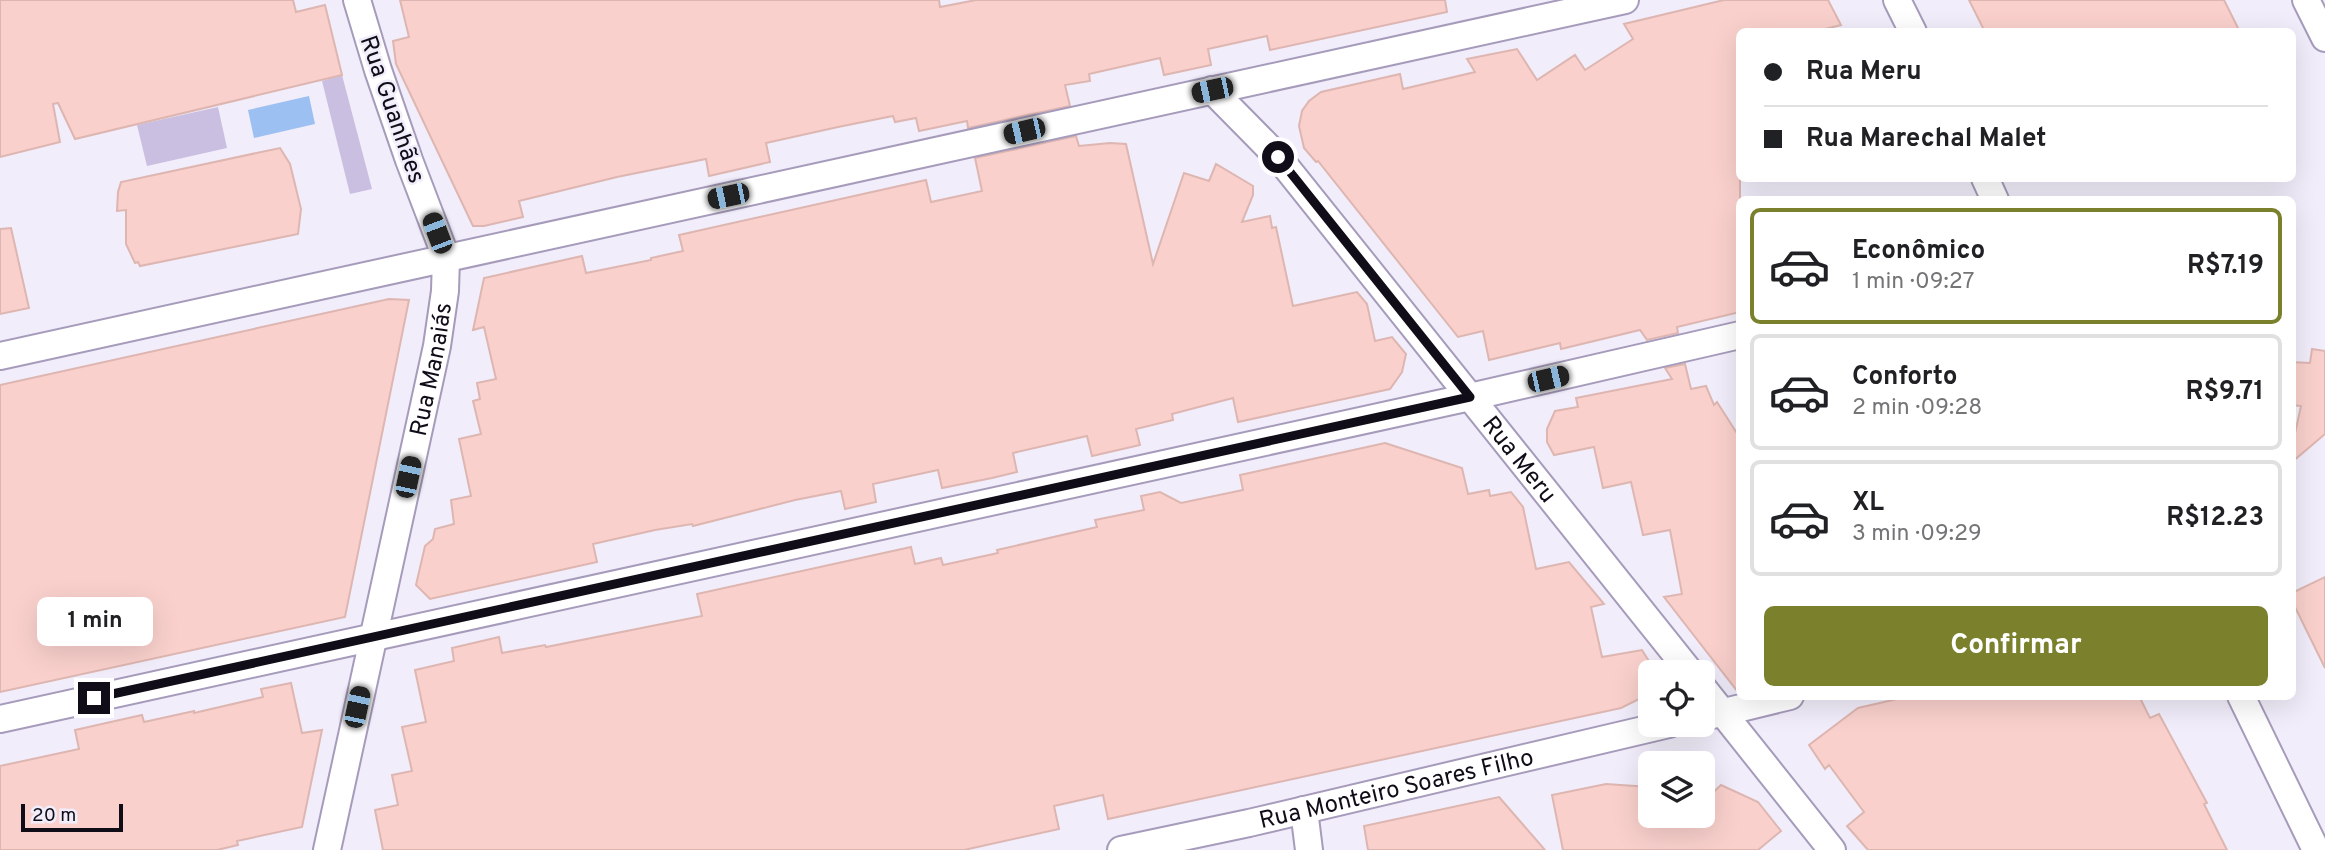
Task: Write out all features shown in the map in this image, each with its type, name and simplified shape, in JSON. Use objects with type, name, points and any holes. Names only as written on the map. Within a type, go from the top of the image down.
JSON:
[{"type":"street","name":"Rua Guanhães","points":[[357,0],[404,147],[446,257]]},
{"type":"street","points":[[1897,0],[1911,28]]},
{"type":"street","points":[[2306,0],[2325,38]]},
{"type":"street","points":[[0,356],[1608,2]]},
{"type":"street","name":"Rua Meru","points":[[1212,90],[1278,157],[1680,660]]},
{"type":"street","name":"Rua Manaiás","points":[[327,850],[437,346],[445,291],[446,257]]},
{"type":"street","points":[[0,719],[1470,397],[1736,336]]},
{"type":"street","points":[[1715,713],[1773,700]]},
{"type":"street","points":[[2243,700],[2316,850]]},
{"type":"street","points":[[1715,717],[1832,850]]},
{"type":"street","name":"Rua Monteiro Soares Filho","points":[[1121,850],[1183,845],[1304,810],[1638,731]]},
{"type":"street","points":[[1304,810],[1309,850]]},
{"type":"shaded area","points":[[342,75],[372,189],[350,194],[322,81]]},
{"type":"shaded area","points":[[218,107],[227,148],[147,166],[137,125]]},
{"type":"water","points":[[309,96],[315,124],[254,138],[248,110]]},
{"type":"building","points":[[0,0],[293,0],[296,12],[325,5],[342,75],[75,139],[58,103],[53,104],[60,142],[0,157]]},
{"type":"building","points":[[400,0],[939,0],[940,7],[976,0],[1445,0],[1447,12],[1270,50],[1267,36],[1208,49],[1211,65],[1164,75],[1160,58],[1089,74],[1090,81],[1065,85],[1070,106],[968,128],[967,121],[919,131],[916,118],[895,122],[893,116],[838,127],[766,143],[770,162],[709,176],[706,159],[617,177],[519,201],[523,217],[473,226],[396,64],[393,41],[409,37]]},
{"type":"building","points":[[1724,0],[1828,0],[1841,25],[1829,28],[1736,28],[1736,182],[1740,182],[1740,196],[1736,196],[1736,313],[1677,327],[1678,333],[1647,340],[1640,330],[1561,349],[1560,343],[1489,360],[1483,331],[1458,337],[1318,161],[1304,148],[1299,126],[1302,111],[1309,101],[1321,92],[1400,74],[1403,89],[1475,72],[1467,59],[1517,49],[1537,80],[1575,55],[1585,70],[1633,39],[1624,24]]},
{"type":"building","points":[[1969,0],[2224,0],[2238,28],[1983,28]]},
{"type":"building","points":[[1076,136],[1079,146],[1126,144],[1153,264],[1184,173],[1209,181],[1216,164],[1253,186],[1253,195],[1242,222],[1270,216],[1272,228],[1276,227],[1293,306],[1357,292],[1367,304],[1375,341],[1392,337],[1406,354],[1402,372],[1390,389],[1238,422],[1233,398],[1172,414],[1173,420],[1136,429],[1140,445],[1092,456],[1087,436],[1013,453],[1017,472],[992,478],[942,488],[938,470],[873,484],[876,502],[845,509],[841,491],[693,526],[655,530],[593,544],[597,562],[430,599],[416,585],[425,546],[433,539],[435,529],[454,524],[451,500],[471,496],[459,439],[481,434],[473,401],[480,399],[477,383],[496,379],[484,327],[473,330],[484,278],[582,256],[586,273],[651,260],[683,251],[679,235],[926,180],[931,202],[982,191],[975,158]]},
{"type":"building","points":[[280,148],[290,164],[301,209],[298,234],[140,266],[138,262],[135,263],[126,244],[126,210],[117,211],[121,182]]},
{"type":"building","points":[[11,228],[29,308],[0,314],[0,229]]},
{"type":"building","points":[[389,299],[409,300],[345,617],[0,692],[0,385]]},
{"type":"building","points":[[2312,349],[2325,351],[2325,434],[2296,459],[2296,429],[2301,406],[2296,405],[2296,362],[2310,363]]},
{"type":"building","points":[[1685,364],[1691,389],[1706,386],[1714,405],[1717,402],[1736,432],[1736,689],[1664,597],[1682,594],[1670,530],[1643,535],[1631,482],[1603,488],[1594,447],[1554,455],[1547,442],[1547,429],[1555,411],[1578,407],[1576,398],[1672,379],[1665,368]]},
{"type":"building","points":[[1385,443],[1462,468],[1468,494],[1489,490],[1490,496],[1511,492],[1523,507],[1536,569],[1569,562],[1604,604],[1591,607],[1602,657],[1642,650],[1648,660],[1638,660],[1638,700],[1621,708],[1108,819],[1103,795],[1054,806],[1059,829],[964,850],[383,850],[375,810],[398,805],[392,775],[412,771],[402,727],[426,722],[415,670],[454,661],[452,648],[499,637],[502,653],[545,645],[546,647],[702,616],[697,594],[911,547],[915,564],[941,558],[943,565],[998,553],[997,550],[1097,527],[1095,520],[1144,510],[1141,496],[1160,492],[1181,503],[1243,490],[1240,475]]},
{"type":"building","points":[[2325,577],[2325,668],[2296,609],[2296,591]]},
{"type":"building","points":[[291,683],[302,733],[322,730],[302,827],[237,841],[238,845],[217,850],[0,850],[0,766],[79,749],[75,730],[142,715],[144,722],[194,713],[263,697],[261,689]]},
{"type":"building","points":[[1893,700],[2141,700],[2150,718],[2159,714],[2207,803],[2204,804],[2227,850],[1868,850],[1847,826],[1864,812],[1829,765],[1825,769],[1809,745],[1858,708]]},
{"type":"building","points":[[1606,784],[1638,786],[1638,828],[1715,828],[1715,791],[1721,785],[1758,802],[1781,831],[1758,850],[1563,850],[1552,795]]},
{"type":"building","points":[[1499,797],[1545,850],[1368,850],[1364,826]]},
{"type":"route","points":[[94,698],[1470,397],[1278,157]]}]
